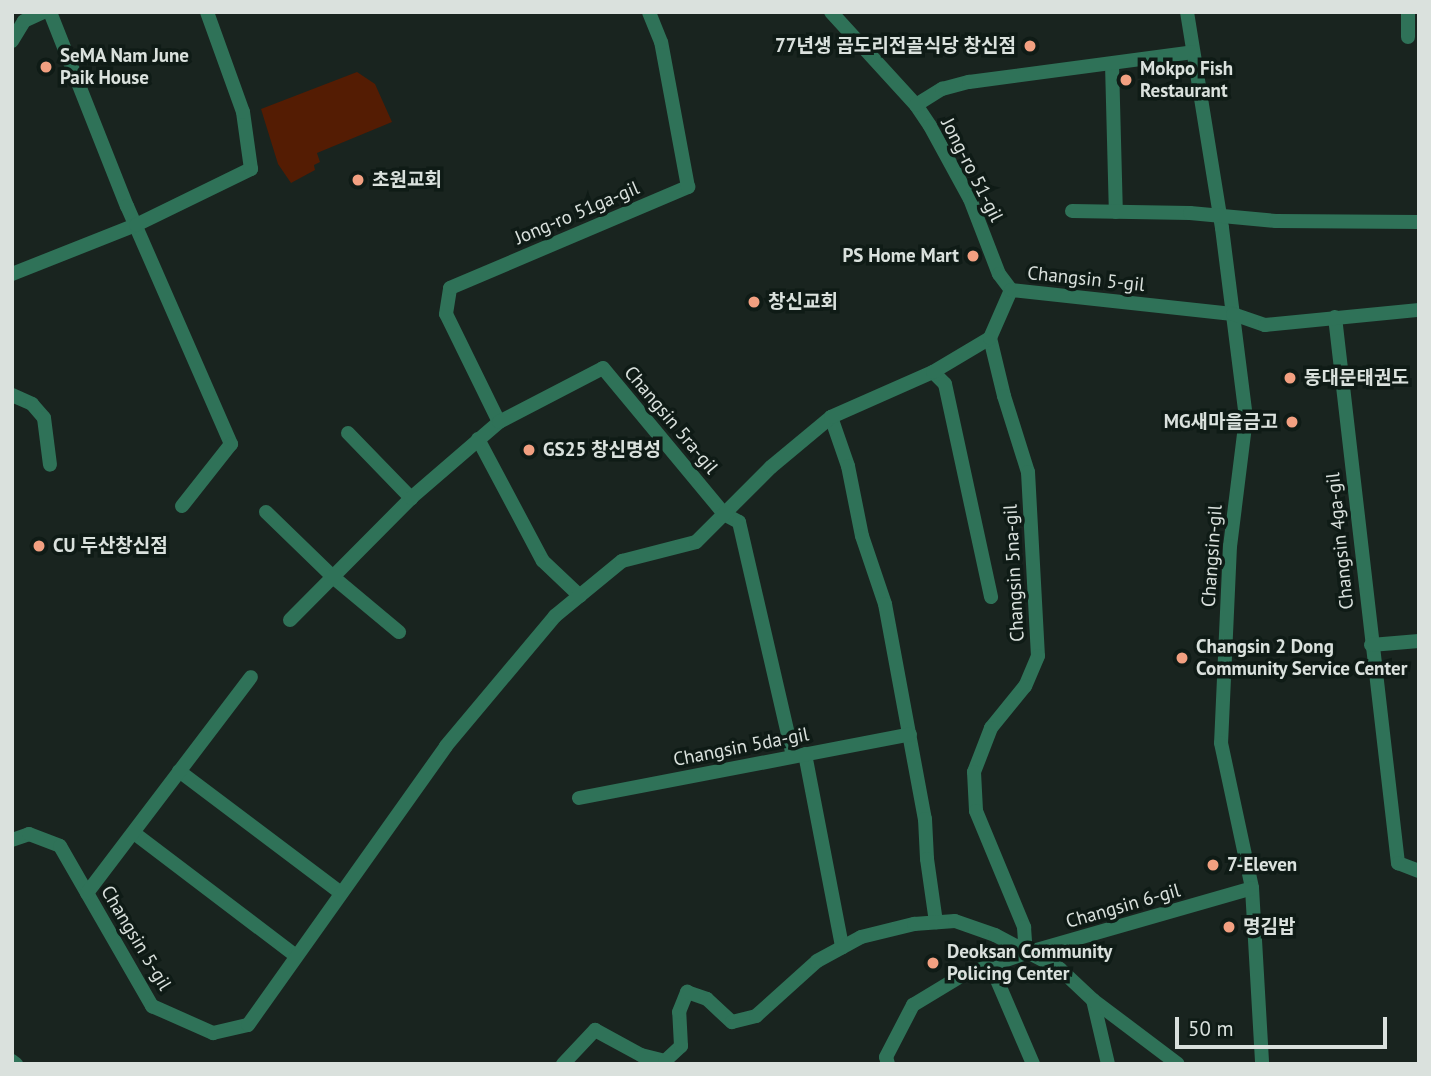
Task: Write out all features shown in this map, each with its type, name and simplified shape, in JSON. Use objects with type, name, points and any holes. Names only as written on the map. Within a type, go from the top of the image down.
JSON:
[{"type":"street","points":[[12,41],[24,21],[43,12]]},
{"type":"street","points":[[50,12],[136,225],[231,444],[182,506]]},
{"type":"street","points":[[12,274],[136,225],[251,169],[243,112],[208,12]]},
{"type":"street","name":"Jong-ro 51ga-gil","points":[[499,422],[446,314],[450,288],[688,187],[661,42],[649,12]]},
{"type":"street","name":"Jong-ro 51-gil","points":[[831,12],[916,105],[949,157],[970,199],[999,274],[1011,290]]},
{"type":"street","name":"Changsin-gil","points":[[1187,12],[1221,218],[1246,418],[1230,546],[1221,743],[1252,888],[1262,1064]]},
{"type":"street","points":[[1408,12],[1408,37]]},
{"type":"street","points":[[916,105],[942,89],[969,82],[1193,52]]},
{"type":"street","points":[[1112,64],[1116,212]]},
{"type":"street","points":[[1072,211],[1190,213],[1221,218],[1419,222]]},
{"type":"street","name":"Changsin 5-gil","points":[[12,840],[29,834],[60,846],[152,1006],[213,1033],[248,1025],[446,746],[555,616],[622,561],[696,542],[771,467],[831,417],[933,372],[990,338],[1011,290],[1233,314],[1265,325],[1419,310]]},
{"type":"street","name":"Changsin 4ga-gil","points":[[1335,317],[1398,863],[1419,871]]},
{"type":"street","name":"Changsin 5na-gil","points":[[990,338],[1007,408],[1028,472],[1038,656],[1026,685],[991,728],[974,772],[976,811],[1024,927],[1026,953]]},
{"type":"street","name":"Changsin 5ra-gil","points":[[290,620],[411,498],[499,422],[603,368],[724,514]]},
{"type":"street","points":[[933,372],[945,384],[991,597]]},
{"type":"street","points":[[12,395],[32,404],[44,418],[50,466]]},
{"type":"street","points":[[831,417],[848,466],[862,536],[886,604],[925,819],[927,859],[936,922]]},
{"type":"street","points":[[348,433],[411,498]]},
{"type":"street","points":[[478,439],[543,561],[580,596]]},
{"type":"street","points":[[266,512],[333,577],[399,632]]},
{"type":"street","points":[[724,514],[739,522],[799,755],[842,947]]},
{"type":"street","points":[[1371,645],[1419,641]]},
{"type":"street","points":[[87,893],[251,677]]},
{"type":"street","name":"Changsin 5da-gil","points":[[579,798],[910,734]]},
{"type":"street","points":[[179,771],[341,894]]},
{"type":"street","points":[[134,833],[296,956]]},
{"type":"street","name":"Changsin 6-gil","points":[[888,1064],[886,1057],[913,1005],[961,976],[1026,953],[1252,888]]},
{"type":"street","points":[[563,1064],[572,1051],[595,1030],[641,1055],[665,1061],[681,1046],[679,1012],[687,992],[707,999],[732,1022],[756,1016],[817,961],[861,937],[955,920],[995,935],[1060,969],[1093,1000],[1178,1064]]},
{"type":"street","points":[[991,966],[1033,1064]]},
{"type":"street","points":[[1093,1000],[1108,1064]]},
{"type":"street","points":[[572,1051],[583,1064]]},
{"type":"shaded area","points":[[357,72],[375,84],[392,122],[317,153],[320,162],[314,165],[315,170],[291,183],[278,164],[261,109]]},
{"type":"place","name":"77년생 곱도리전골식당 창신점","points":[[1030,46]]},
{"type":"place","name":"SeMA Nam June Paik House","points":[[46,67]]},
{"type":"place","name":"Mokpo Fish Restaurant","points":[[1126,80]]},
{"type":"place","name":"초원교회","points":[[358,180]]},
{"type":"place","name":"PS Home Mart","points":[[973,256]]},
{"type":"place","name":"창신교회","points":[[754,302]]},
{"type":"place","name":"동대문태권도","points":[[1290,378]]},
{"type":"place","name":"MG새마을금고","points":[[1292,422]]},
{"type":"place","name":"GS25 창신명성","points":[[529,450]]},
{"type":"place","name":"CU 두산창신점","points":[[39,546]]},
{"type":"place","name":"Changsin 2 Dong Community Service Center","points":[[1182,658]]},
{"type":"place","name":"7-Eleven","points":[[1213,865]]},
{"type":"place","name":"명김밥","points":[[1229,927]]},
{"type":"place","name":"Deoksan Community Policing Center","points":[[933,963]]}]
